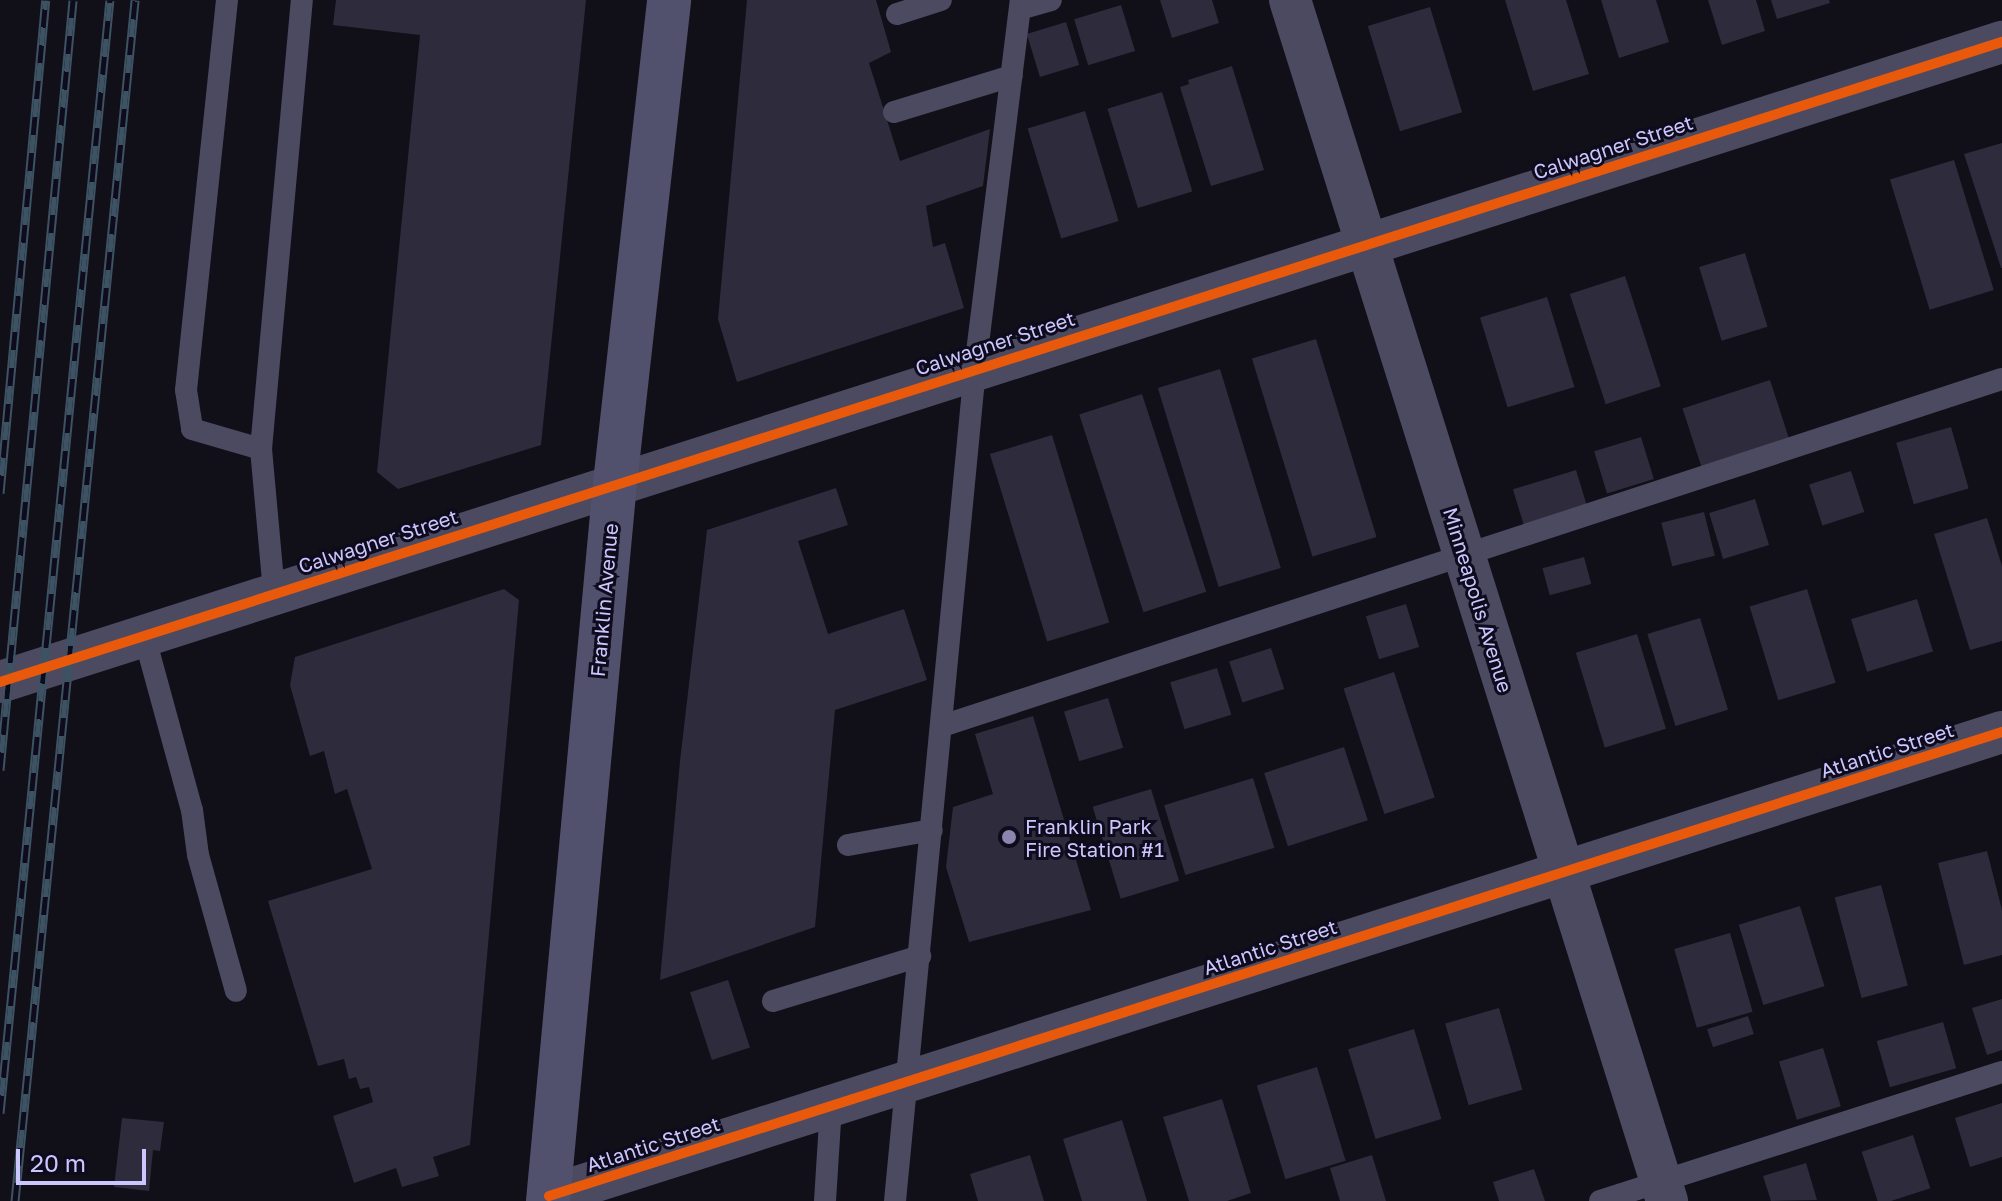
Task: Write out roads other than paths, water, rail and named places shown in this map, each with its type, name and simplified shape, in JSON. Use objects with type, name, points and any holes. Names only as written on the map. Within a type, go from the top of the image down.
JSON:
[{"type":"main road","name":"Franklin Avenue","points":[[548,1198],[615,483],[669,0]]},
{"type":"street","name":"Minneapolis Avenue","points":[[1290,0],[1664,1192]]},
{"type":"street","name":"Calwagner Street","points":[[0,682],[2002,42]]},
{"type":"street","name":"Atlantic Street","points":[[548,1198],[2002,732]]},
{"type":"lane","points":[[227,0],[186,390],[192,429],[261,449]]},
{"type":"lane","points":[[274,593],[261,449],[302,0]]},
{"type":"lane","points":[[897,14],[941,0]]},
{"type":"lane","points":[[895,1201],[975,368],[1020,5],[1051,0]]},
{"type":"lane","points":[[894,112],[1012,76]]},
{"type":"lane","points":[[942,726],[2002,379]]},
{"type":"lane","points":[[144,635],[192,810],[198,855],[236,991]]},
{"type":"lane","points":[[848,845],[932,830]]},
{"type":"lane","points":[[773,1001],[920,956]]},
{"type":"lane","points":[[1600,1201],[1664,1192],[2002,1072]]},
{"type":"lane","points":[[825,1201],[831,1106]]},
{"type":"railway","points":[[0,493],[46,0]]},
{"type":"railway","points":[[0,770],[73,0]]},
{"type":"railway","points":[[0,1113],[110,0]]},
{"type":"railway","points":[[15,1201],[135,0]]},
{"type":"place","name":"Franklin Park Fire Station #1","points":[[1009,837]]}]
